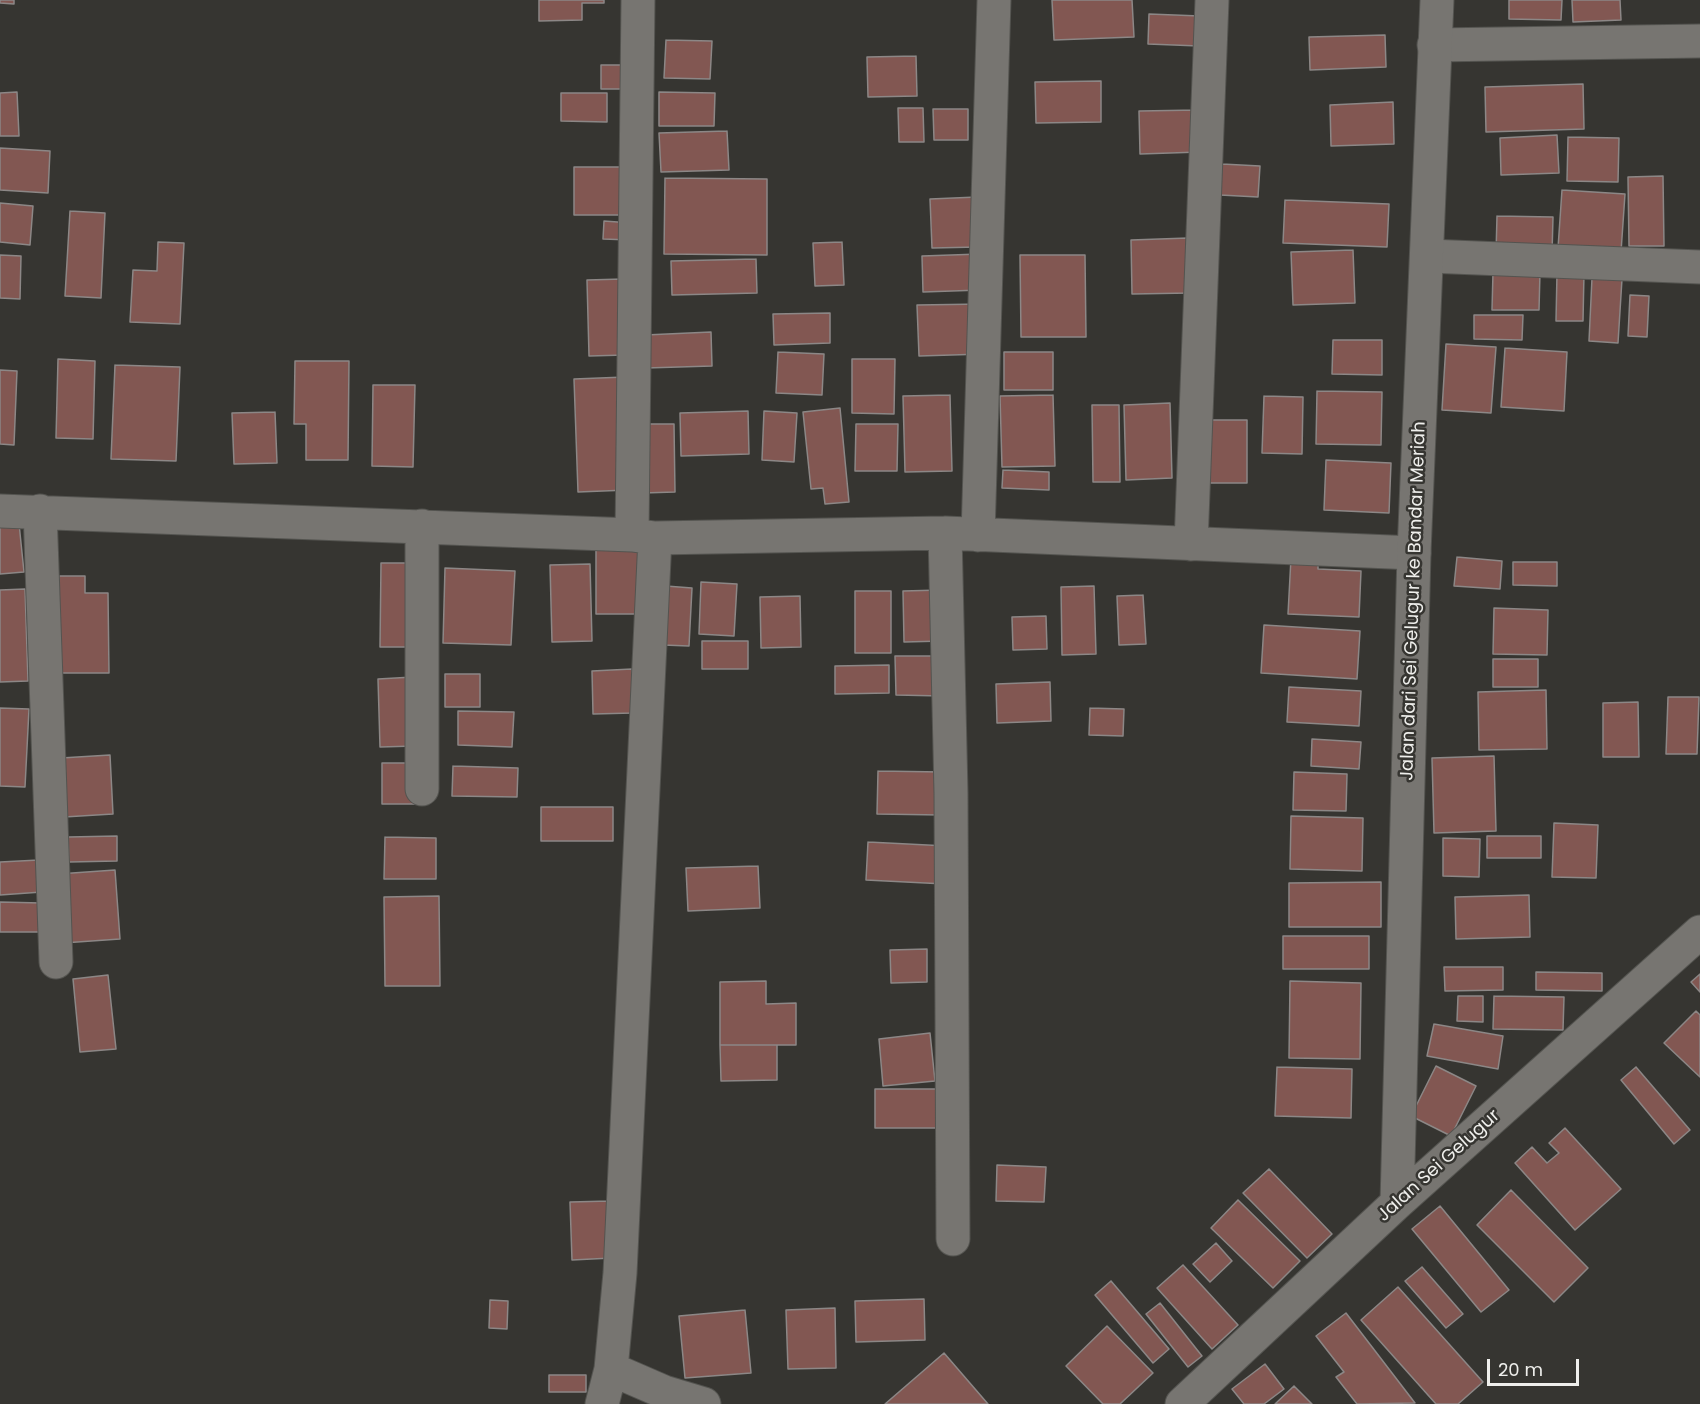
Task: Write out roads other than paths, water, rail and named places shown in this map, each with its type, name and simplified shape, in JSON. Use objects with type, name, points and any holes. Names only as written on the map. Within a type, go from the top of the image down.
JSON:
[{"type":"street","points":[[602,1404],[611,1369],[620,1274],[644,536],[638,0]]},
{"type":"street","points":[[978,535],[994,0]]},
{"type":"street","points":[[1191,544],[1212,0]]},
{"type":"street","name":"Jalan dari Sei Gelugur ke Bandar Meriah","points":[[1397,1203],[1414,554],[1437,0]]},
{"type":"street","points":[[1434,45],[1700,41]]},
{"type":"street","points":[[1428,256],[1700,267]]},
{"type":"street","points":[[0,511],[644,536],[945,532],[1414,554]]},
{"type":"street","points":[[40,511],[56,962]]},
{"type":"street","points":[[422,526],[422,789]]},
{"type":"street","points":[[945,532],[951,794],[953,1239]]},
{"type":"street","name":"Jalan Sei Gelugur","points":[[1182,1404],[1397,1203],[1700,932]]},
{"type":"street","points":[[611,1369],[664,1392],[704,1404]]}]
